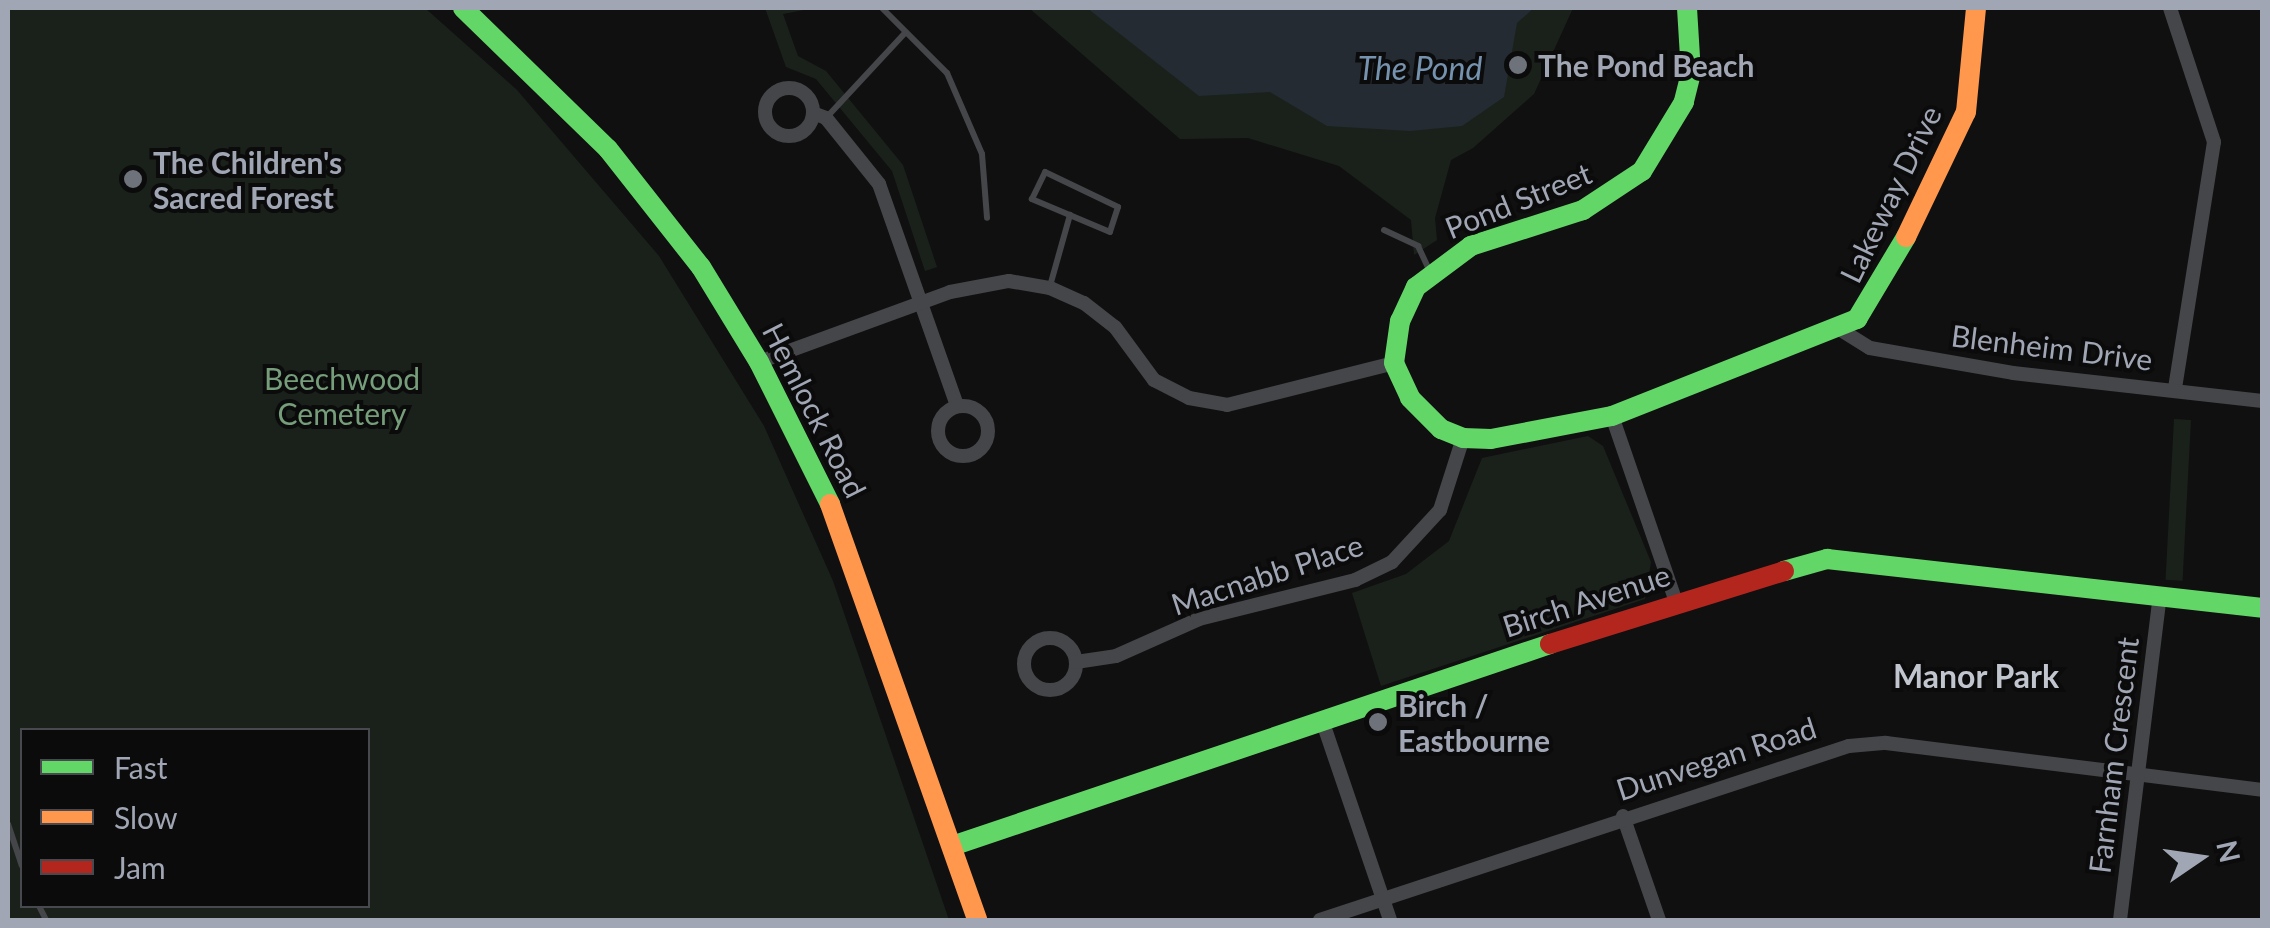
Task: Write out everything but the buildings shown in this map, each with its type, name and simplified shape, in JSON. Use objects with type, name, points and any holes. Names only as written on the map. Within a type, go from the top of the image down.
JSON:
[{"type":"street","name":"Hemlock Road","points":[[463,8],[608,148],[701,267],[759,362],[839,521],[977,920]]},
{"type":"street","name":"Pond Street","points":[[1394,362],[1400,321],[1430,272],[1471,246],[1598,203],[1642,172],[1684,102],[1691,73],[1687,8]]},
{"type":"street","name":"Lakeway Drive","points":[[1612,416],[1841,330],[1877,291],[1966,112],[1976,8]]},
{"type":"street","points":[[2170,8],[2214,142],[2175,389]]},
{"type":"street","points":[[820,116],[879,184],[917,304],[957,406]]},
{"type":"street","points":[[759,362],[982,284],[1050,288],[1115,327],[1154,380],[1189,398],[1227,405],[1394,362],[1421,414],[1462,438],[1612,416],[1676,602]]},
{"type":"street","name":"Blenheim Drive","points":[[1841,330],[1870,348],[1924,358],[2262,402]]},
{"type":"street","name":"Macnabb Place","points":[[1076,662],[1116,656],[1199,619],[1355,580],[1392,562],[1418,540],[1440,510],[1462,438]]},
{"type":"street","name":"Birch Avenue","points":[[952,846],[1676,602],[1827,559],[2262,608]]},
{"type":"street","name":"Farnham Crescent","points":[[2120,920],[2160,596]]},
{"type":"street","points":[[1322,720],[1390,920]]},
{"type":"street","name":"Dunvegan Road","points":[[1320,920],[1622,816],[1848,746],[1886,743],[2262,790]]},
{"type":"street","points":[[1622,816],[1659,920]]},
{"type":"lane","points":[[882,8],[947,73],[982,154],[987,218]]},
{"type":"lane","points":[[820,116],[906,32]]},
{"type":"lane","points":[[1045,172],[1118,206],[1110,232],[1070,216],[1032,199],[1045,172]]},
{"type":"lane","points":[[1050,288],[1070,216]]},
{"type":"lane","points":[[1384,230],[1418,246],[1430,272]]},
{"type":"lane","points":[[8,824],[20,860]]},
{"type":"green space","name":"Beechwood Cemetery","points":[[8,8],[425,8],[517,90],[659,256],[764,426],[833,581],[949,920],[8,920]]},
{"type":"green space","points":[[765,8],[814,8],[783,14],[798,56],[826,71],[903,165],[937,267],[925,271],[892,171],[816,79],[786,67]]},
{"type":"green space","points":[[1029,8],[1573,8],[1534,94],[1473,148],[1451,160],[1435,218],[1437,240],[1414,255],[1411,220],[1339,166],[1248,138],[1180,139]]},
{"type":"green space","points":[[2174,419],[2191,420],[2183,581],[2166,580]]},
{"type":"green space","points":[[1588,436],[1603,446],[1651,562],[1645,599],[1381,686],[1352,593],[1406,574],[1449,541],[1482,458]]},
{"type":"water","name":"The Pond","points":[[1087,8],[1534,8],[1517,23],[1504,97],[1462,126],[1410,131],[1327,126],[1270,92],[1199,96]]},
{"type":"traffic: fast","points":[[463,8],[608,149],[701,267],[759,362],[830,504]]},
{"type":"traffic: fast","points":[[1687,8],[1691,73],[1684,102],[1642,171],[1583,210],[1471,246],[1416,287],[1400,321],[1394,363],[1410,398],[1441,429],[1463,438],[1491,439],[1612,416],[1857,319],[1906,237]]},
{"type":"traffic: fast","points":[[1784,571],[1827,559],[2262,608]]},
{"type":"traffic: fast","points":[[952,846],[1550,644]]},
{"type":"traffic: slow","points":[[1906,237],[1966,112],[1976,8]]},
{"type":"traffic: slow","points":[[830,504],[977,920]]},
{"type":"traffic: jam","points":[[1550,644],[1784,571]]},
{"type":"place","name":"The Pond Beach","points":[[1518,65]]},
{"type":"place","name":"The Children's Sacred Forest","points":[[133,179]]},
{"type":"place","name":"Birch / Eastbourne","points":[[1378,722]]},
{"type":"district","name":"Manor Park","points":[[1976,676]]}]
